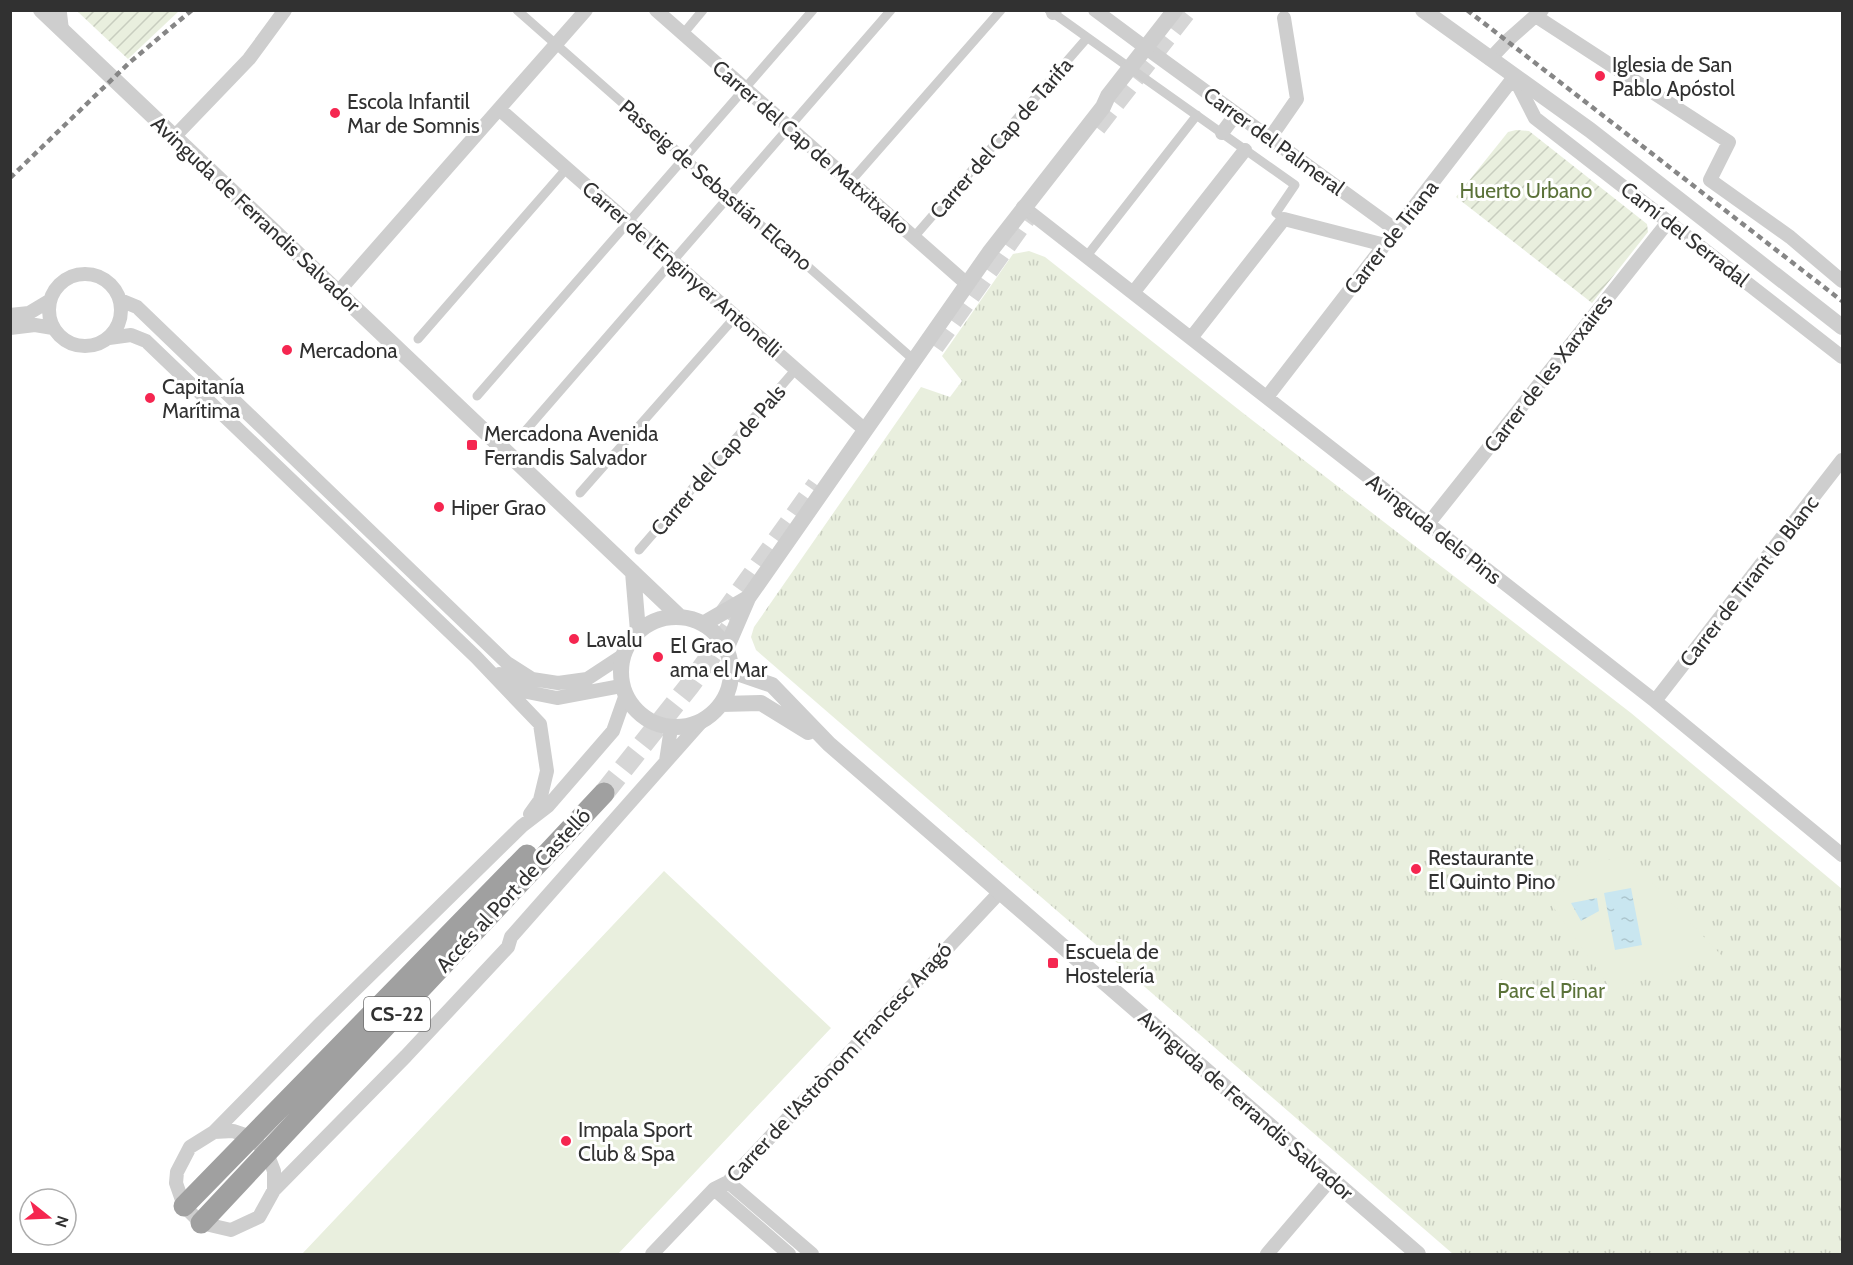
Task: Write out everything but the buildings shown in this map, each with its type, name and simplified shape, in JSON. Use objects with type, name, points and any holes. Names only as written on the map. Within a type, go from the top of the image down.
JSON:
[{"type":"highway","name":"Accés al Port de Castelló","points":[[184,1206],[516,867],[599,789],[201,1224]]},
{"type":"street","name":"Avinguda de Ferrandis Salvador","points":[[41,10],[679,616]]},
{"type":"street","points":[[57,10],[60,13],[62,30]]},
{"type":"street","points":[[174,137],[249,59],[285,10]]},
{"type":"street","name":"Passeig de Sebastián Elcano","points":[[517,10],[914,360]]},
{"type":"street","points":[[338,292],[586,10]]},
{"type":"street","name":"Carrer del Cap de Matxitxako","points":[[656,10],[967,284]]},
{"type":"street","points":[[683,34],[703,10]]},
{"type":"street","points":[[477,396],[813,10]]},
{"type":"street","points":[[520,437],[891,10]]},
{"type":"street","points":[[851,181],[1001,10]]},
{"type":"street","name":"Carrer del Palmeral","points":[[1095,10],[1396,230]]},
{"type":"street","points":[[726,649],[748,598],[967,284],[1023,207],[1103,106],[1114,102],[1175,10]]},
{"type":"street","points":[[1149,50],[1186,10]]},
{"type":"street","name":"Camí del Serradal","points":[[1423,10],[1590,130],[1842,327]]},
{"type":"street","name":"Carrer del Palmeral","points":[[1052,11],[1295,185],[1276,213],[1284,219]]},
{"type":"street","points":[[1490,59],[1508,40],[1540,14],[1729,142],[1710,180],[1790,237],[1842,281]]},
{"type":"street","points":[[1270,138],[1297,99],[1284,18]]},
{"type":"street","name":"Carrer del Cap de Tarifa","points":[[914,237],[1087,38]]},
{"type":"street","name":"Camí del Serradal","points":[[1514,77],[1535,118],[1842,357]]},
{"type":"street","name":"Carrer de Triana","points":[[1267,398],[1514,77]]},
{"type":"street","name":"Carrer de l'Enginyer Antonelli","points":[[499,109],[866,430]]},
{"type":"street","points":[[1222,133],[1236,114]]},
{"type":"street","points":[[1086,257],[1197,115]]},
{"type":"street","points":[[1133,293],[1245,150]]},
{"type":"street","points":[[418,339],[567,168]]},
{"type":"street","name":"Avinguda dels Pins","points":[[1023,207],[1655,701],[1842,855]]},
{"type":"street","points":[[1191,338],[1284,219],[1385,245]]},
{"type":"street","name":"Carrer de les Xarxaires","points":[[1428,524],[1668,222]]},
{"type":"street","points":[[109,338],[120,321],[120,300],[115,290],[102,278],[84,274],[69,278],[57,287],[50,302],[49,315],[53,328],[64,340],[79,347],[95,346],[109,338],[131,335],[146,341],[480,662],[540,724],[547,771],[540,800],[522,826]]},
{"type":"street","points":[[120,300],[137,307],[507,663],[532,679],[558,683],[586,679],[622,656],[638,631],[657,619],[679,616],[703,624],[717,634],[726,649],[731,670],[729,688],[721,704],[701,722],[511,936],[508,947],[406,1056],[274,1190],[259,1217],[231,1230],[201,1224],[184,1206],[176,1183],[177,1172],[190,1147],[214,1132],[321,1023],[522,826],[548,806],[613,731],[623,692],[620,671],[622,656]]},
{"type":"street","points":[[10,315],[29,313],[50,302]]},
{"type":"street","points":[[580,493],[736,316]]},
{"type":"street","points":[[10,328],[35,325],[53,328]]},
{"type":"street","name":"Carrer del Cap de Pals","points":[[639,550],[796,369]]},
{"type":"street","name":"Carrer de Tirant lo Blanc","points":[[1655,701],[1842,460]]},
{"type":"street","points":[[633,572],[638,631]]},
{"type":"street","points":[[703,624],[748,598]]},
{"type":"street","points":[[480,662],[527,692],[557,698],[623,692]]},
{"type":"street","name":"Avinguda de Ferrandis Salvador","points":[[731,670],[772,685],[829,744],[1418,1254]]},
{"type":"street","points":[[623,692],[644,719],[671,728],[701,722]]},
{"type":"street","name":"Avinguda de Ferrandis Salvador","points":[[721,704],[761,703],[829,744]]},
{"type":"street","points":[[666,761],[671,728]]},
{"type":"street","name":"Carrer de l'Astrònom Francesc Aragó","points":[[652,1254],[714,1189],[729,1182],[1000,892]]},
{"type":"street","points":[[214,1132],[233,1131],[250,1137],[267,1153],[274,1171],[274,1190]]},
{"type":"street","points":[[1267,1254],[1331,1179]]},
{"type":"street","points":[[729,1182],[812,1254]]},
{"type":"street","points":[[714,1189],[789,1254]]},
{"type":"green space","points":[[77,11],[179,11],[128,59]]},
{"type":"green space","name":"Huerto Urbano","points":[[1529,131],[1647,224],[1648,232],[1592,303],[1456,197],[1508,132]]},
{"type":"green space","name":"Parc el Pinar","points":[[1029,251],[1045,257],[1631,713],[1842,889],[1842,1254],[1453,1254],[756,650],[751,637],[754,627],[921,387],[950,397],[962,381],[942,356],[1013,254]]},
{"type":"green space","points":[[1627,856],[1722,956],[1612,990],[1551,904],[1590,863]]},
{"type":"green space","name":"Impala Sport Club & Spa","points":[[664,871],[831,1028],[618,1254],[302,1254]]},
{"type":"water","points":[[1631,888],[1642,945],[1615,950],[1604,893]]},
{"type":"water","points":[[1597,898],[1599,911],[1581,921],[1571,903]]},
{"type":"tunnel","points":[[1096,127],[1187,10]]},
{"type":"tunnel","points":[[934,346],[1029,213]]},
{"type":"tunnel","points":[[723,616],[817,485]]},
{"type":"tunnel","points":[[604,793],[690,685],[735,622]]},
{"type":"railway","points":[[10,178],[129,63],[192,10]]},
{"type":"railway","points":[[1467,10],[1842,301]]},
{"type":"place","name":"Iglesia de San Pablo Apóstol","points":[[1600,76]]},
{"type":"place","name":"Escola Infantil Mar de Somnis","points":[[335,113]]},
{"type":"place","name":"Mercadona","points":[[287,350]]},
{"type":"place","name":"Capitanía Marítima","points":[[150,398]]},
{"type":"place","name":"Mercadona Avenida Ferrandis Salvador","points":[[472,445]]},
{"type":"place","name":"Hiper Grao","points":[[439,507]]},
{"type":"place","name":"Lavalu","points":[[574,639]]},
{"type":"place","name":"El Grao ama el Mar","points":[[658,657]]},
{"type":"place","name":"Restaurante El Quinto Pino","points":[[1416,869]]},
{"type":"place","name":"Escuela de Hostelería","points":[[1053,963]]},
{"type":"place","name":"Impala Sport Club & Spa","points":[[566,1141]]}]
